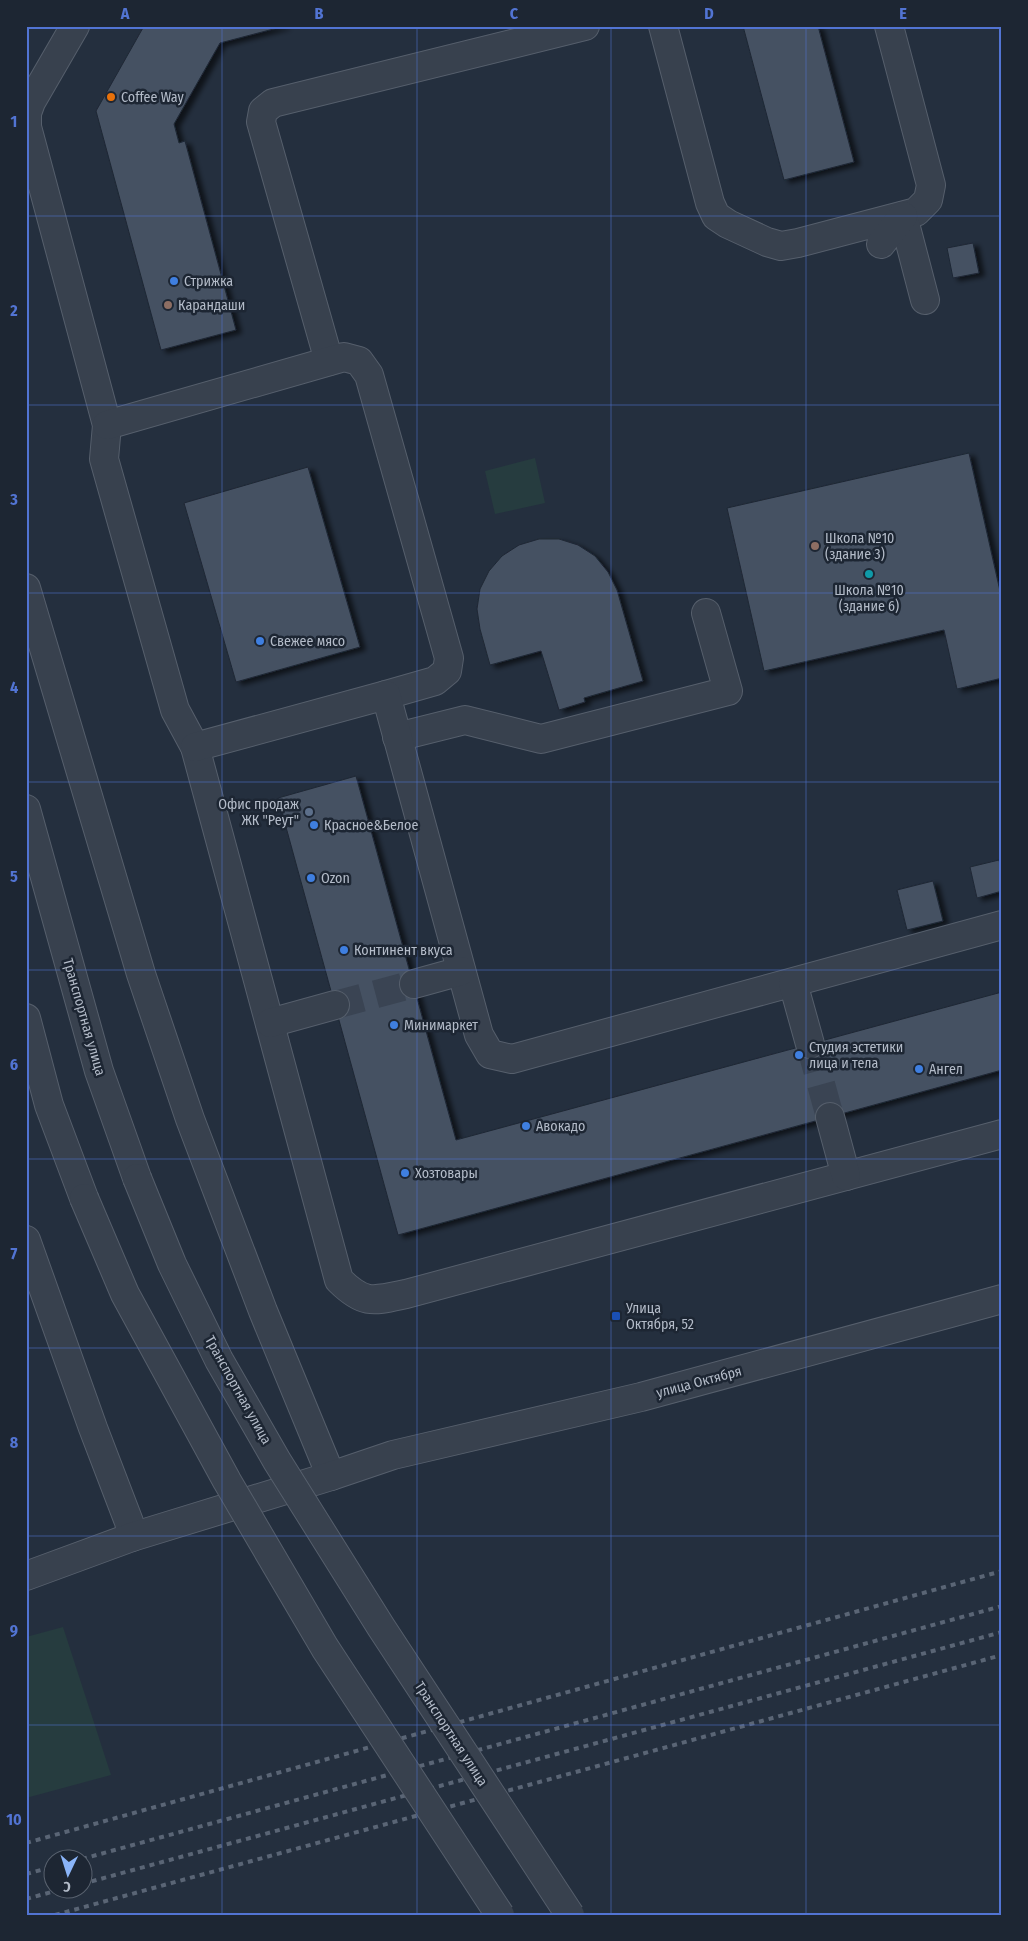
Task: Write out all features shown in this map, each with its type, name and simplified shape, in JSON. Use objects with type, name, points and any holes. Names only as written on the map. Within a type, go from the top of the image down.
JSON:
[{"type":"street","points":[[75,26],[31,102],[26,114],[27,127],[107,424],[104,458],[175,710],[195,747],[339,1280],[354,1295],[376,1300],[406,1294],[1002,1134]]},
{"type":"street","points":[[329,361],[261,122],[263,111],[273,104],[585,26]]},
{"type":"street","points":[[663,26],[710,202],[716,216],[728,224],[781,246],[916,212],[928,200],[931,185],[889,26]]},
{"type":"street","points":[[881,244],[903,216]]},
{"type":"street","points":[[903,216],[925,300]]},
{"type":"street","points":[[107,424],[344,357],[359,361],[369,376],[449,658],[447,671],[435,681],[195,747]]},
{"type":"street","points":[[26,588],[142,974],[190,1119],[263,1312],[331,1476]]},
{"type":"street","points":[[397,737],[465,720],[541,739],[728,692],[706,613]]},
{"type":"street","points":[[386,695],[479,1035],[490,1054],[512,1060],[1002,925]]},
{"type":"street","name":"Транспортная улица","points":[[26,809],[99,1071],[137,1178],[172,1264],[219,1360],[277,1461],[381,1628],[570,1915]]},
{"type":"street","points":[[414,984],[461,971]]},
{"type":"street","points":[[793,983],[810,1044]]},
{"type":"street","points":[[270,1023],[335,1005]]},
{"type":"street","points":[[26,1018],[49,1105],[84,1198],[125,1294],[227,1481],[325,1648],[500,1915]]},
{"type":"street","points":[[830,1117],[846,1176]]},
{"type":"street","points":[[26,1240],[86,1410],[129,1522],[132,1538]]},
{"type":"street","name":"улица Октября","points":[[26,1576],[132,1538],[393,1455],[641,1397],[1002,1299]]},
{"type":"green space","points":[[535,458],[545,503],[495,514],[485,471]]},
{"type":"green space","points":[[63,1627],[111,1775],[26,1798],[26,1637]]},
{"type":"building","points":[[144,26],[285,26],[220,43],[174,124],[179,143],[185,141],[236,330],[161,350],[96,111]]},
{"type":"building","points":[[743,26],[818,26],[854,162],[784,180]]},
{"type":"building","points":[[973,243],[979,273],[953,278],[947,248]]},
{"type":"building","name":"Школа №10 (здание 6)","points":[[969,453],[1002,600],[1002,678],[957,689],[944,630],[764,671],[727,508]]},
{"type":"building","points":[[308,467],[360,647],[236,682],[184,503]]},
{"type":"building","points":[[539,539],[559,539],[578,545],[595,556],[608,572],[617,590],[643,681],[584,698],[585,702],[559,710],[541,651],[490,665],[480,629],[477,609],[480,589],[489,571],[502,556],[519,545]]},
{"type":"building","points":[[356,776],[456,1140],[1002,992],[1002,1070],[398,1235],[278,798]]},
{"type":"building","points":[[999,860],[1002,872],[1002,891],[977,898],[970,867]]},
{"type":"building","points":[[933,881],[943,921],[907,930],[897,890]]},
{"type":"tunnel","points":[[335,1005],[414,984]]},
{"type":"tunnel","points":[[810,1044],[830,1117]]},
{"type":"railway","points":[[26,1843],[1002,1571]]},
{"type":"railway","points":[[92,1856],[1002,1606]]},
{"type":"railway","points":[[92,1881],[1002,1632]]},
{"type":"railway","points":[[55,1915],[1002,1655]]},
{"type":"railway","points":[[26,1874],[42,1870]]},
{"type":"railway","points":[[26,1899],[42,1895]]},
{"type":"place","name":"Coffee Way","points":[[111,97]]},
{"type":"place","name":"Стрижка","points":[[174,281]]},
{"type":"place","name":"Карандаши","points":[[168,305]]},
{"type":"place","name":"Школа №10 (здание 3)","points":[[815,546]]},
{"type":"place","name":"Школа №10 (здание 6)","points":[[869,574]]},
{"type":"place","name":"Свежее мясо","points":[[260,641]]},
{"type":"place","name":"Офис продаж ЖК \"Реут\"","points":[[309,812]]},
{"type":"place","name":"Красное&Белое","points":[[314,825]]},
{"type":"place","name":"Ozon","points":[[311,878]]},
{"type":"place","name":"Континент вкуса","points":[[344,950]]},
{"type":"place","name":"Минимаркет","points":[[394,1025]]},
{"type":"place","name":"Студия эстетики лица и тела","points":[[799,1055]]},
{"type":"place","name":"Ангел","points":[[919,1069]]},
{"type":"place","name":"Авокадо","points":[[526,1126]]},
{"type":"place","name":"Хозтовары","points":[[405,1173]]},
{"type":"place","name":"Улица Октября, 52","points":[[616,1316]]}]
